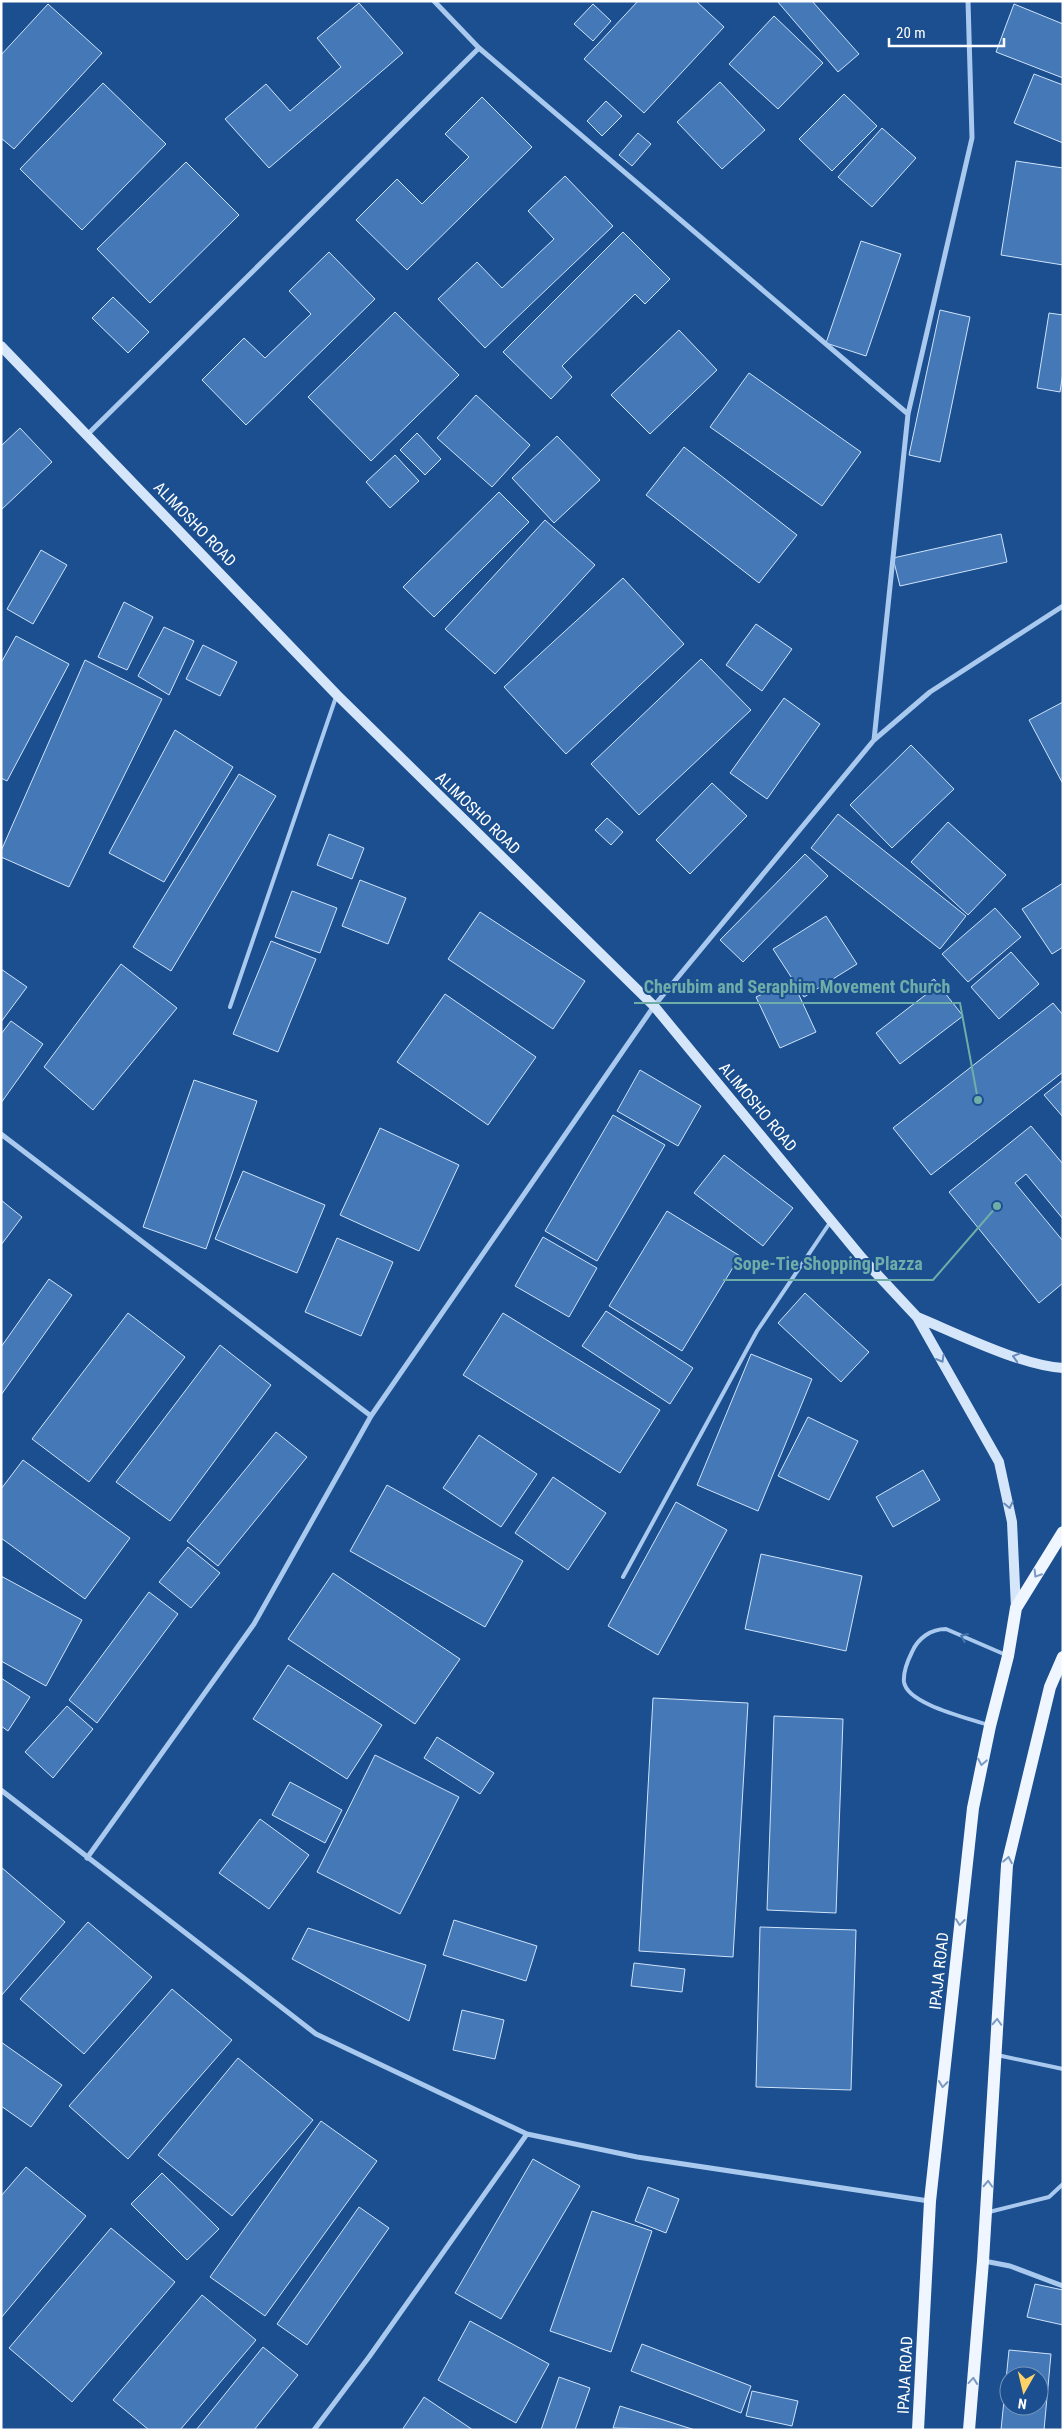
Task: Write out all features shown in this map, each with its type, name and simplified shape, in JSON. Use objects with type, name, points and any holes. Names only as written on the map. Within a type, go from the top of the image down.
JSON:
[{"type":"main road","name":"ALIMOSHO ROAD","points":[[1,346],[88,434],[337,695],[654,1006],[862,1258],[917,1317],[999,1462],[1012,1522],[1016,1608]]},
{"type":"main road","name":"ALIMOSHO ROAD","points":[[917,1317],[1006,1354],[1053,1368],[1063,1368]]},
{"type":"main road","name":"IPAJA ROAD","points":[[918,2430],[930,2201],[973,1808],[990,1726],[1008,1656],[1016,1608],[1063,1532]]},
{"type":"main road","points":[[968,2430],[984,2260],[1006,1865],[1050,1687],[1063,1657]]},
{"type":"street","points":[[434,1],[479,48],[908,414]]},
{"type":"street","points":[[874,740],[908,414],[972,138],[968,1]]},
{"type":"street","points":[[88,434],[479,48]]},
{"type":"street","points":[[87,1858],[254,1624],[370,1416],[654,1006],[874,740],[930,692],[1063,606]]},
{"type":"street","points":[[1,1134],[370,1416]]},
{"type":"street","points":[[1,1790],[316,2034],[527,2134],[637,2157],[930,2201]]},
{"type":"street","points":[[314,2430],[369,2357],[527,2134]]},
{"type":"street","points":[[984,2260],[1010,2266],[1063,2286]]},
{"type":"lane","points":[[230,1007],[337,695]]},
{"type":"lane","points":[[623,1577],[757,1331],[832,1220]]},
{"type":"lane","points":[[990,1726],[913,1697],[904,1681],[905,1673],[914,1648],[929,1632],[938,1629],[946,1629],[1008,1656]]},
{"type":"lane","points":[[995,2054],[1063,2069]]},
{"type":"lane","points":[[986,2212],[1049,2197],[1063,2184]]},
{"type":"building","points":[[638,1],[696,1],[724,27],[644,113],[584,59]]},
{"type":"building","points":[[777,1],[812,1],[859,54],[838,72]]},
{"type":"building","points":[[359,3],[403,53],[269,168],[225,119],[266,84],[290,111],[341,67],[317,38]]},
{"type":"building","points":[[48,4],[102,53],[14,149],[1,138],[1,55]]},
{"type":"building","points":[[593,4],[611,21],[593,41],[574,24]]},
{"type":"building","points":[[1014,4],[1063,24],[1063,78],[996,52]]},
{"type":"building","points":[[774,16],[823,63],[778,109],[729,64]]},
{"type":"building","points":[[1034,74],[1063,85],[1063,143],[1014,123]]},
{"type":"building","points":[[720,82],[765,130],[722,169],[677,122]]},
{"type":"building","points":[[103,83],[166,144],[82,230],[20,169]]},
{"type":"building","points":[[844,94],[877,126],[832,171],[799,139]]},
{"type":"building","points":[[482,97],[532,147],[407,270],[356,220],[397,179],[422,204],[469,157],[445,134]]},
{"type":"building","points":[[606,101],[622,116],[602,136],[587,121]]},
{"type":"building","points":[[882,128],[916,158],[872,207],[838,177]]},
{"type":"building","points":[[638,133],[651,144],[632,166],[619,155]]},
{"type":"building","points":[[1016,161],[1063,168],[1063,265],[1001,255]]},
{"type":"building","points":[[186,162],[239,215],[150,303],[97,249]]},
{"type":"building","points":[[565,176],[613,226],[485,348],[438,299],[477,262],[502,288],[554,239],[528,211]]},
{"type":"building","points":[[623,232],[670,279],[645,304],[635,294],[562,366],[572,377],[551,399],[503,352]]},
{"type":"building","points":[[861,241],[901,254],[866,356],[826,343]]},
{"type":"building","points":[[329,252],[375,299],[246,425],[202,380],[244,338],[265,358],[311,314],[289,291]]},
{"type":"building","points":[[113,297],[149,332],[128,353],[92,318]]},
{"type":"building","points":[[940,310],[970,317],[940,462],[909,455]]},
{"type":"building","points":[[395,312],[459,375],[371,461],[308,397]]},
{"type":"building","points":[[1049,313],[1063,315],[1063,372],[1060,392],[1037,388]]},
{"type":"building","points":[[679,330],[717,370],[650,434],[611,395]]},
{"type":"building","points":[[749,373],[861,452],[822,506],[710,427]]},
{"type":"building","points":[[476,395],[530,445],[492,487],[437,438]]},
{"type":"building","points":[[20,428],[52,462],[1,510],[1,446]]},
{"type":"building","points":[[417,433],[441,459],[425,475],[400,450]]},
{"type":"building","points":[[557,436],[600,480],[554,523],[512,478]]},
{"type":"building","points":[[684,447],[797,535],[759,583],[646,495]]},
{"type":"building","points":[[395,455],[419,481],[390,508],[366,482]]},
{"type":"building","points":[[499,492],[529,522],[434,617],[403,587]]},
{"type":"building","points":[[545,520],[595,565],[495,674],[445,629]]},
{"type":"building","points":[[1001,534],[1007,562],[900,586],[893,558]]},
{"type":"building","points":[[41,550],[67,565],[33,624],[7,609]]},
{"type":"building","points":[[623,578],[684,644],[566,754],[504,687]]},
{"type":"building","points":[[124,602],[153,617],[127,670],[98,657]]},
{"type":"building","points":[[756,624],[792,649],[762,691],[726,665]]},
{"type":"building","points":[[164,627],[194,641],[169,695],[138,676]]},
{"type":"building","points":[[16,636],[69,664],[7,781],[1,778],[1,663]]},
{"type":"building","points":[[203,645],[237,662],[220,696],[186,679]]},
{"type":"building","points":[[701,659],[751,710],[639,815],[591,764]]},
{"type":"building","points":[[85,660],[162,699],[69,887],[1,857],[1,851]]},
{"type":"building","points":[[784,698],[820,724],[767,799],[730,773]]},
{"type":"building","points":[[1063,702],[1063,784],[1029,720]]},
{"type":"building","points":[[175,730],[233,767],[164,882],[109,853]]},
{"type":"building","points":[[911,745],[954,789],[892,848],[850,805]]},
{"type":"building","points":[[239,774],[276,796],[171,971],[133,947]]},
{"type":"building","points":[[712,783],[747,816],[690,874],[656,840]]},
{"type":"building","points":[[838,814],[966,916],[940,949],[811,848]]},
{"type":"building","points":[[607,818],[623,832],[611,845],[595,830]]},
{"type":"building","points":[[948,822],[1006,875],[968,915],[911,862]]},
{"type":"building","points":[[329,834],[364,848],[352,879],[317,865]]},
{"type":"building","points":[[805,854],[828,876],[743,962],[720,940]]},
{"type":"building","points":[[360,880],[406,898],[388,944],[342,926]]},
{"type":"building","points":[[1063,883],[1063,947],[1052,954],[1022,909]]},
{"type":"building","points":[[292,891],[337,908],[320,953],[275,937]]},
{"type":"building","points":[[995,908],[1021,937],[968,982],[942,954]]},
{"type":"building","points":[[480,912],[585,981],[553,1029],[448,959]]},
{"type":"building","points":[[826,916],[857,964],[804,997],[773,949]]},
{"type":"building","points":[[271,941],[316,959],[278,1052],[233,1034]]},
{"type":"building","points":[[1011,952],[1039,984],[999,1019],[971,987]]},
{"type":"building","points":[[121,964],[177,1008],[93,1110],[44,1067]]},
{"type":"building","points":[[1,969],[27,987],[1,1022]]},
{"type":"building","points":[[934,979],[963,1016],[900,1064],[876,1033],[928,993],[923,988]]},
{"type":"building","points":[[792,980],[816,1032],[780,1048],[756,997]]},
{"type":"building","points":[[445,994],[536,1057],[488,1125],[397,1062]]},
{"type":"building","points":[[1053,1003],[1063,1015],[1063,1072],[931,1175],[893,1128]]},
{"type":"building","points":[[11,1021],[43,1044],[1,1103],[1,1034]]},
{"type":"building","points":[[640,1070],[701,1106],[678,1146],[617,1111]]},
{"type":"building","points":[[194,1080],[257,1101],[206,1249],[143,1227]]},
{"type":"building","points":[[1063,1080],[1063,1117],[1044,1095]]},
{"type":"building","points":[[613,1115],[665,1145],[597,1261],[545,1231]]},
{"type":"building","points":[[1031,1126],[1063,1164],[1063,1219],[1026,1174],[1015,1183],[1063,1241],[1063,1283],[1039,1303],[949,1192]]},
{"type":"building","points":[[380,1128],[459,1165],[419,1251],[340,1215]]},
{"type":"building","points":[[724,1155],[793,1208],[763,1246],[694,1193]]},
{"type":"building","points":[[243,1171],[325,1205],[297,1273],[215,1239]]},
{"type":"building","points":[[1,1200],[22,1217],[1,1245]]},
{"type":"building","points":[[667,1211],[740,1256],[682,1351],[609,1306]]},
{"type":"building","points":[[543,1237],[597,1268],[569,1317],[515,1286]]},
{"type":"building","points":[[337,1238],[393,1262],[361,1336],[305,1312]]},
{"type":"building","points":[[49,1279],[72,1295],[1,1395],[1,1347]]},
{"type":"building","points":[[805,1293],[869,1352],[841,1382],[778,1323]]},
{"type":"building","points":[[606,1311],[693,1368],[670,1404],[582,1346]]},
{"type":"building","points":[[128,1313],[185,1357],[89,1482],[32,1439]]},
{"type":"building","points":[[503,1313],[660,1410],[620,1473],[463,1375]]},
{"type":"building","points":[[220,1345],[271,1385],[170,1521],[116,1482]]},
{"type":"building","points":[[751,1354],[812,1379],[758,1511],[697,1485]]},
{"type":"building","points":[[808,1417],[858,1441],[829,1500],[778,1476]]},
{"type":"building","points":[[276,1432],[307,1457],[218,1566],[187,1541]]},
{"type":"building","points":[[479,1435],[537,1474],[501,1527],[443,1488]]},
{"type":"building","points":[[23,1460],[130,1538],[85,1599],[1,1538],[1,1489]]},
{"type":"building","points":[[923,1470],[940,1500],[893,1527],[876,1497]]},
{"type":"building","points":[[553,1477],[606,1513],[568,1570],[515,1533]]},
{"type":"building","points":[[387,1485],[523,1561],[485,1627],[350,1551]]},
{"type":"building","points":[[676,1502],[727,1530],[658,1655],[608,1626]]},
{"type":"building","points":[[188,1547],[220,1573],[191,1608],[159,1582]]},
{"type":"building","points":[[761,1554],[862,1576],[846,1651],[745,1629]]},
{"type":"building","points":[[333,1573],[460,1659],[415,1724],[288,1639]]},
{"type":"building","points":[[1,1576],[82,1620],[46,1686],[1,1661]]},
{"type":"building","points":[[149,1592],[178,1614],[97,1723],[69,1700]]},
{"type":"building","points":[[288,1665],[382,1725],[347,1779],[253,1719]]},
{"type":"building","points":[[1,1678],[30,1697],[8,1731],[1,1726]]},
{"type":"building","points":[[653,1698],[748,1703],[733,1957],[639,1951]]},
{"type":"building","points":[[67,1706],[93,1729],[53,1778],[25,1752]]},
{"type":"building","points":[[774,1716],[843,1719],[836,1913],[767,1910]]},
{"type":"building","points":[[437,1737],[494,1773],[480,1794],[424,1758]]},
{"type":"building","points":[[375,1755],[459,1797],[400,1914],[317,1872]]},
{"type":"building","points":[[290,1782],[342,1810],[325,1843],[272,1815]]},
{"type":"building","points":[[260,1819],[309,1855],[269,1909],[219,1873]]},
{"type":"building","points":[[1,1867],[65,1922],[1,1996]]},
{"type":"building","points":[[454,1920],[537,1946],[526,1981],[443,1955]]},
{"type":"building","points":[[88,1922],[152,1977],[84,2054],[20,1999]]},
{"type":"building","points":[[760,1927],[856,1930],[851,2090],[756,2087]]},
{"type":"building","points":[[308,1928],[426,1965],[409,2021],[292,1959]]},
{"type":"building","points":[[634,1963],[685,1969],[682,1992],[631,1986]]},
{"type":"building","points":[[172,1989],[232,2040],[128,2159],[69,2106]]},
{"type":"building","points":[[462,2010],[504,2020],[495,2059],[453,2050]]},
{"type":"building","points":[[1,2042],[62,2085],[31,2127],[1,2106]]},
{"type":"building","points":[[238,2058],[313,2120],[232,2216],[158,2155]]},
{"type":"building","points":[[321,2121],[377,2161],[265,2316],[210,2277]]},
{"type":"building","points":[[533,2159],[580,2186],[501,2319],[455,2293]]},
{"type":"building","points":[[26,2167],[86,2216],[1,2318],[1,2196]]},
{"type":"building","points":[[162,2173],[219,2229],[187,2260],[131,2204]]},
{"type":"building","points":[[648,2187],[679,2199],[666,2233],[635,2221]]},
{"type":"building","points":[[359,2207],[389,2228],[307,2345],[277,2324]]},
{"type":"building","points":[[592,2211],[652,2231],[611,2352],[550,2331]]},
{"type":"building","points":[[111,2228],[175,2282],[72,2402],[9,2348]]},
{"type":"building","points":[[1035,2284],[1063,2290],[1063,2325],[1027,2317]]},
{"type":"building","points":[[202,2295],[256,2340],[180,2430],[149,2430],[113,2400]]},
{"type":"building","points":[[470,2321],[549,2364],[516,2423],[438,2380]]},
{"type":"building","points":[[642,2344],[751,2386],[741,2413],[631,2371]]},
{"type":"building","points":[[263,2347],[298,2375],[254,2430],[196,2430]]},
{"type":"building","points":[[1009,2350],[1051,2354],[1049,2376],[1049,2366],[1007,2366]]},
{"type":"building","points":[[559,2377],[590,2388],[575,2430],[541,2430]]},
{"type":"building","points":[[752,2391],[798,2401],[792,2426],[746,2416]]},
{"type":"building","points":[[424,2397],[473,2430],[402,2430]]},
{"type":"building","points":[[620,2406],[695,2430],[613,2428]]},
{"type":"building","points":[[1002,2416],[1045,2416],[1044,2430],[1001,2430]]},
{"type":"place","name":"Cherubim and Seraphim Movement Church","points":[[978,1100]]},
{"type":"place","name":"Sope-Tie Shopping Plazza","points":[[997,1206]]}]
